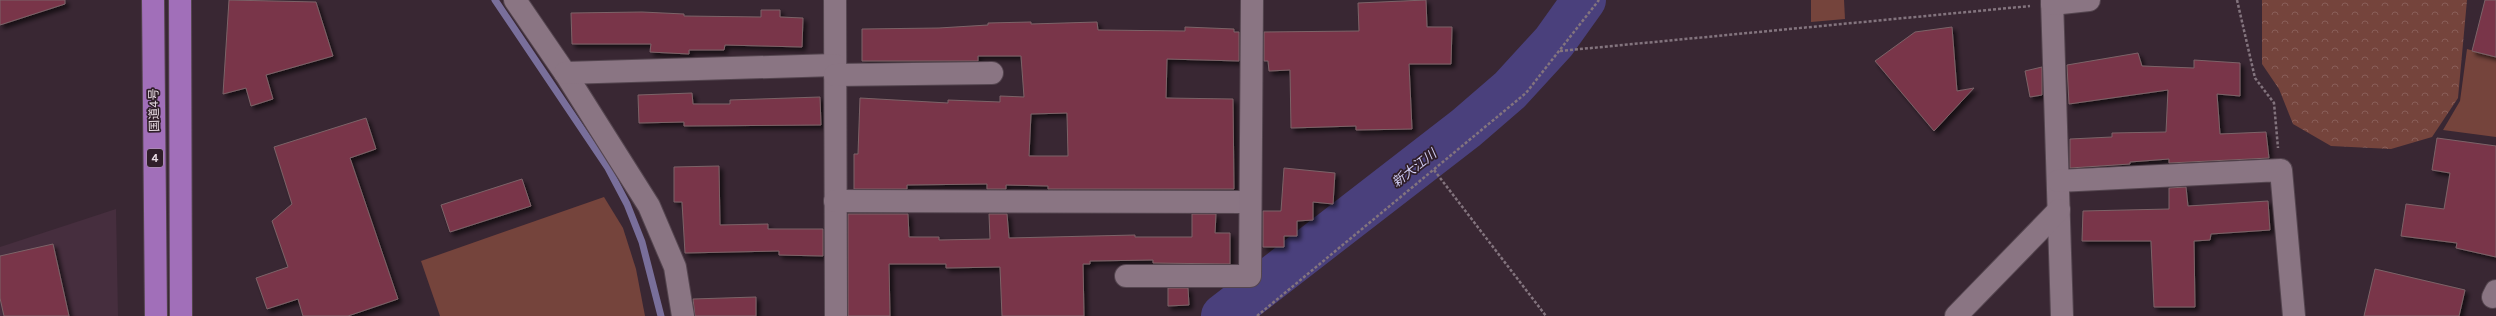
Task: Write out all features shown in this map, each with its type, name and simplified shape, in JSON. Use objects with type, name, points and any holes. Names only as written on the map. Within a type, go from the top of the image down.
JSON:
[{"type":"highway","name":"国道4号","points":[[153,0],[156,316]]},
{"type":"highway","name":"4","points":[[180,0],[181,316]]},
{"type":"street","points":[[515,0],[565,73],[649,206],[675,267],[683,316]]},
{"type":"street","points":[[835,0],[836,316]]},
{"type":"street","points":[[1126,276],[1250,276],[1252,0]]},
{"type":"street","points":[[2062,316],[2052,2],[2089,0]]},
{"type":"street","points":[[565,73],[835,70],[992,73]]},
{"type":"street","points":[[2058,181],[2281,170],[2294,316]]},
{"type":"street","points":[[835,201],[1250,202]]},
{"type":"street","points":[[1956,316],[2059,210]]},
{"type":"path","points":[[1257,316],[1526,93],[1599,0]]},
{"type":"path","points":[[2237,0],[2255,78],[2274,103],[2281,170]]},
{"type":"path","points":[[1560,51],[2052,2]]},
{"type":"path","points":[[1434,170],[1546,316]]},
{"type":"shaded area","points":[[116,209],[118,316],[0,316],[0,247]]},
{"type":"green space","points":[[1811,0],[1844,0],[1845,19],[1811,22]]},
{"type":"green space","points":[[2262,0],[2467,0],[2458,98],[2432,137],[2391,149],[2331,146],[2293,124],[2279,89],[2262,64]]},
{"type":"green space","points":[[2467,49],[2496,57],[2496,137],[2443,130],[2460,101]]},
{"type":"green space","points":[[604,197],[623,228],[636,269],[645,316],[440,316],[421,261]]},
{"type":"building","points":[[0,0],[65,0],[65,4],[0,25]]},
{"type":"building","points":[[229,0],[316,2],[333,56],[266,75],[273,99],[251,106],[246,88],[223,94]]},
{"type":"building","points":[[1426,0],[1427,27],[1452,27],[1451,64],[1409,64],[1412,129],[1356,130],[1356,126],[1291,128],[1290,70],[1269,71],[1268,61],[1264,61],[1264,32],[1359,31],[1358,3]]},
{"type":"building","points":[[2485,0],[2496,0],[2496,57],[2472,51]]},
{"type":"building","points":[[761,10],[780,10],[780,17],[803,18],[802,47],[725,45],[724,50],[689,50],[689,54],[650,52],[651,44],[572,44],[571,13],[642,12],[684,14],[684,16],[761,17]]},
{"type":"building","points":[[1031,22],[1031,24],[1097,22],[1098,30],[1185,31],[1185,27],[1234,29],[1234,32],[1239,32],[1239,61],[1167,59],[1166,98],[1233,99],[1234,189],[1048,189],[1048,186],[1006,185],[1006,189],[987,189],[987,184],[907,185],[907,189],[854,189],[854,154],[858,154],[860,98],[948,103],[948,100],[1000,102],[1000,96],[1024,97],[1021,56],[978,56],[978,61],[862,61],[862,29],[939,28],[988,25],[988,23]],"holes":[[[1067,113],[1068,156],[1029,156],[1031,114]]]},
{"type":"building","points":[[1952,27],[1957,91],[1974,88],[1934,131],[1875,61],[1915,32]]},
{"type":"building","points":[[2138,53],[2142,66],[2194,68],[2194,60],[2240,63],[2240,96],[2217,94],[2220,134],[2266,132],[2269,158],[2169,163],[2169,159],[2130,162],[2130,164],[2070,168],[2070,139],[2112,137],[2112,133],[2166,132],[2168,90],[2069,104],[2067,65]]},
{"type":"building","points":[[2042,67],[2042,95],[2030,97],[2025,71]]},
{"type":"building","points":[[692,93],[693,104],[730,104],[730,100],[820,97],[821,125],[684,126],[684,122],[639,123],[638,95]]},
{"type":"building","points":[[366,118],[376,149],[350,158],[398,299],[348,316],[303,316],[298,299],[267,309],[256,278],[288,267],[272,221],[292,204],[274,147]]},
{"type":"building","points":[[2437,138],[2496,146],[2496,257],[2456,248],[2457,243],[2401,236],[2406,204],[2444,209],[2450,173],[2432,170]]},
{"type":"building","points":[[719,166],[720,225],[768,224],[768,229],[823,229],[823,256],[779,255],[779,251],[685,253],[682,202],[674,202],[674,167]]},
{"type":"building","points":[[1284,168],[1335,173],[1333,204],[1313,202],[1313,220],[1297,221],[1297,236],[1284,236],[1284,247],[1263,247],[1263,211],[1281,211]]},
{"type":"building","points":[[522,179],[531,206],[450,232],[441,205]]},
{"type":"building","points":[[2186,187],[2188,206],[2268,201],[2270,230],[2211,234],[2210,240],[2194,241],[2195,307],[2154,307],[2151,241],[2082,241],[2083,211],[2169,209],[2169,188]]},
{"type":"building","points":[[848,214],[908,214],[909,237],[939,237],[939,240],[990,239],[989,214],[1007,214],[1009,238],[1135,235],[1135,237],[1192,237],[1192,214],[1216,214],[1215,233],[1230,233],[1230,264],[1153,263],[1153,260],[1090,261],[1090,264],[1083,264],[1084,316],[1002,316],[1000,267],[946,268],[946,264],[889,264],[890,316],[848,316]]},
{"type":"building","points":[[53,244],[69,316],[4,316],[0,298],[0,256]]},
{"type":"building","points":[[2375,269],[2465,290],[2459,316],[2364,316]]},
{"type":"building","points":[[1168,288],[1188,288],[1189,305],[1168,306]]},
{"type":"building","points":[[756,297],[756,316],[695,316],[693,299]]},
{"type":"waterway","points":[[495,0],[608,168],[627,204],[642,242],[661,316]]},
{"type":"waterway","name":"新大江川","points":[[1223,316],[1466,128],[1510,90],[1554,42],[1584,0]]}]
